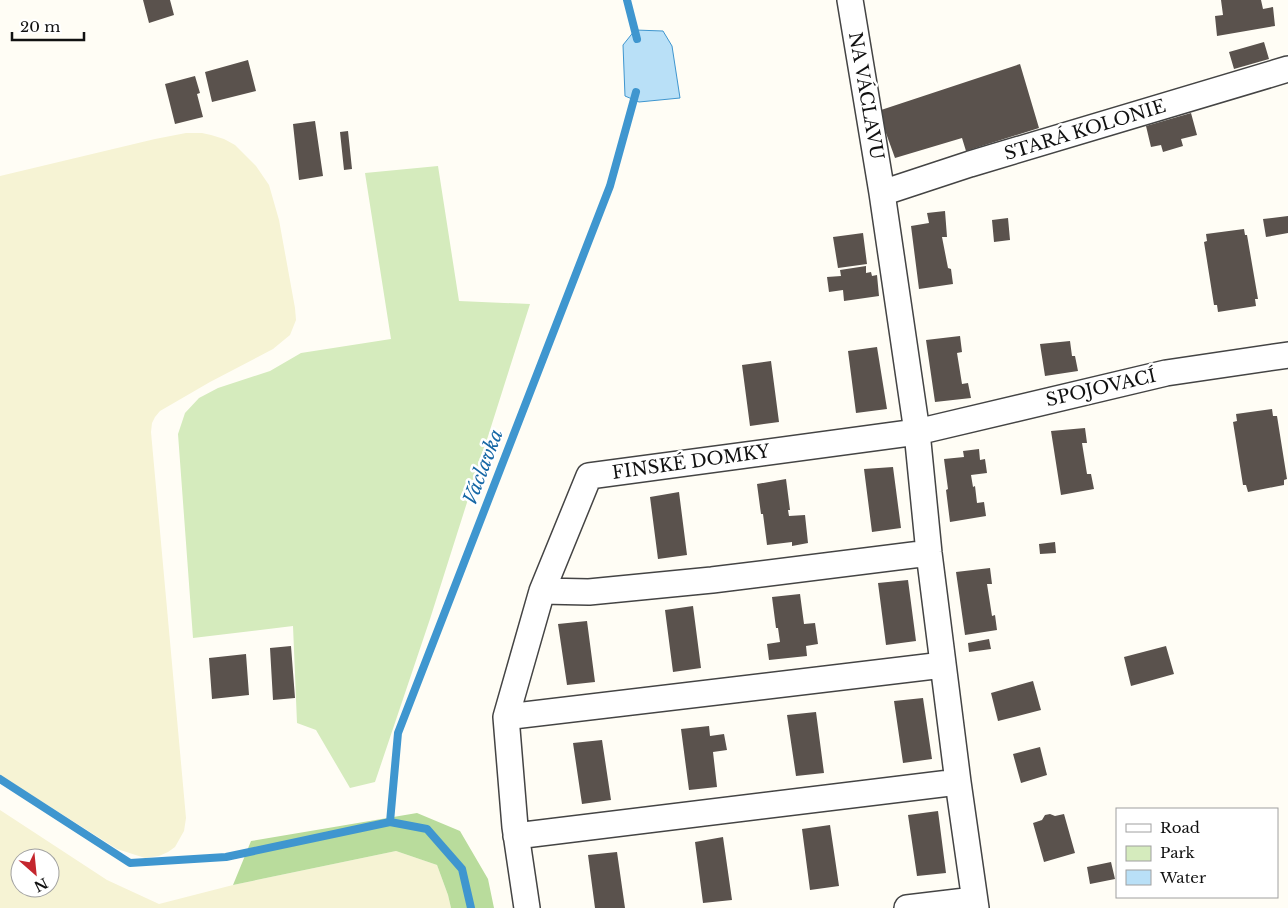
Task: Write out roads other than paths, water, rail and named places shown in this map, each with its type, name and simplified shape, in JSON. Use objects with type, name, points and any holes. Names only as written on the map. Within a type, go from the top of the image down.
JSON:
[{"type":"street","name":"NA VÁCLAVU","points":[[850,0],[882,193]]},
{"type":"street","name":"STARÁ KOLONIE","points":[[882,193],[970,164],[1288,69]]},
{"type":"street","points":[[882,193],[917,432],[929,553],[975,904],[907,908]]},
{"type":"street","name":"SPOJOVACÍ","points":[[917,432],[1166,373],[1288,355]]},
{"type":"street","name":"FINSKÉ DOMKY","points":[[527,908],[516,836],[506,717],[542,591],[589,476],[917,432]]},
{"type":"street","points":[[542,591],[589,592],[712,580],[929,553]]},
{"type":"street","points":[[506,717],[944,665]]},
{"type":"street","points":[[516,836],[958,782]]},
{"type":"water","points":[[635,30],[663,31],[672,46],[680,98],[639,102],[625,96],[623,45]]},
{"type":"waterway","name":"Václavka","points":[[627,0],[637,39]]},
{"type":"waterway","name":"Václavka","points":[[471,908],[462,869],[427,829],[390,822],[398,733],[610,186],[636,92]]},
{"type":"waterway","points":[[0,779],[130,863],[226,857],[390,822]]}]
